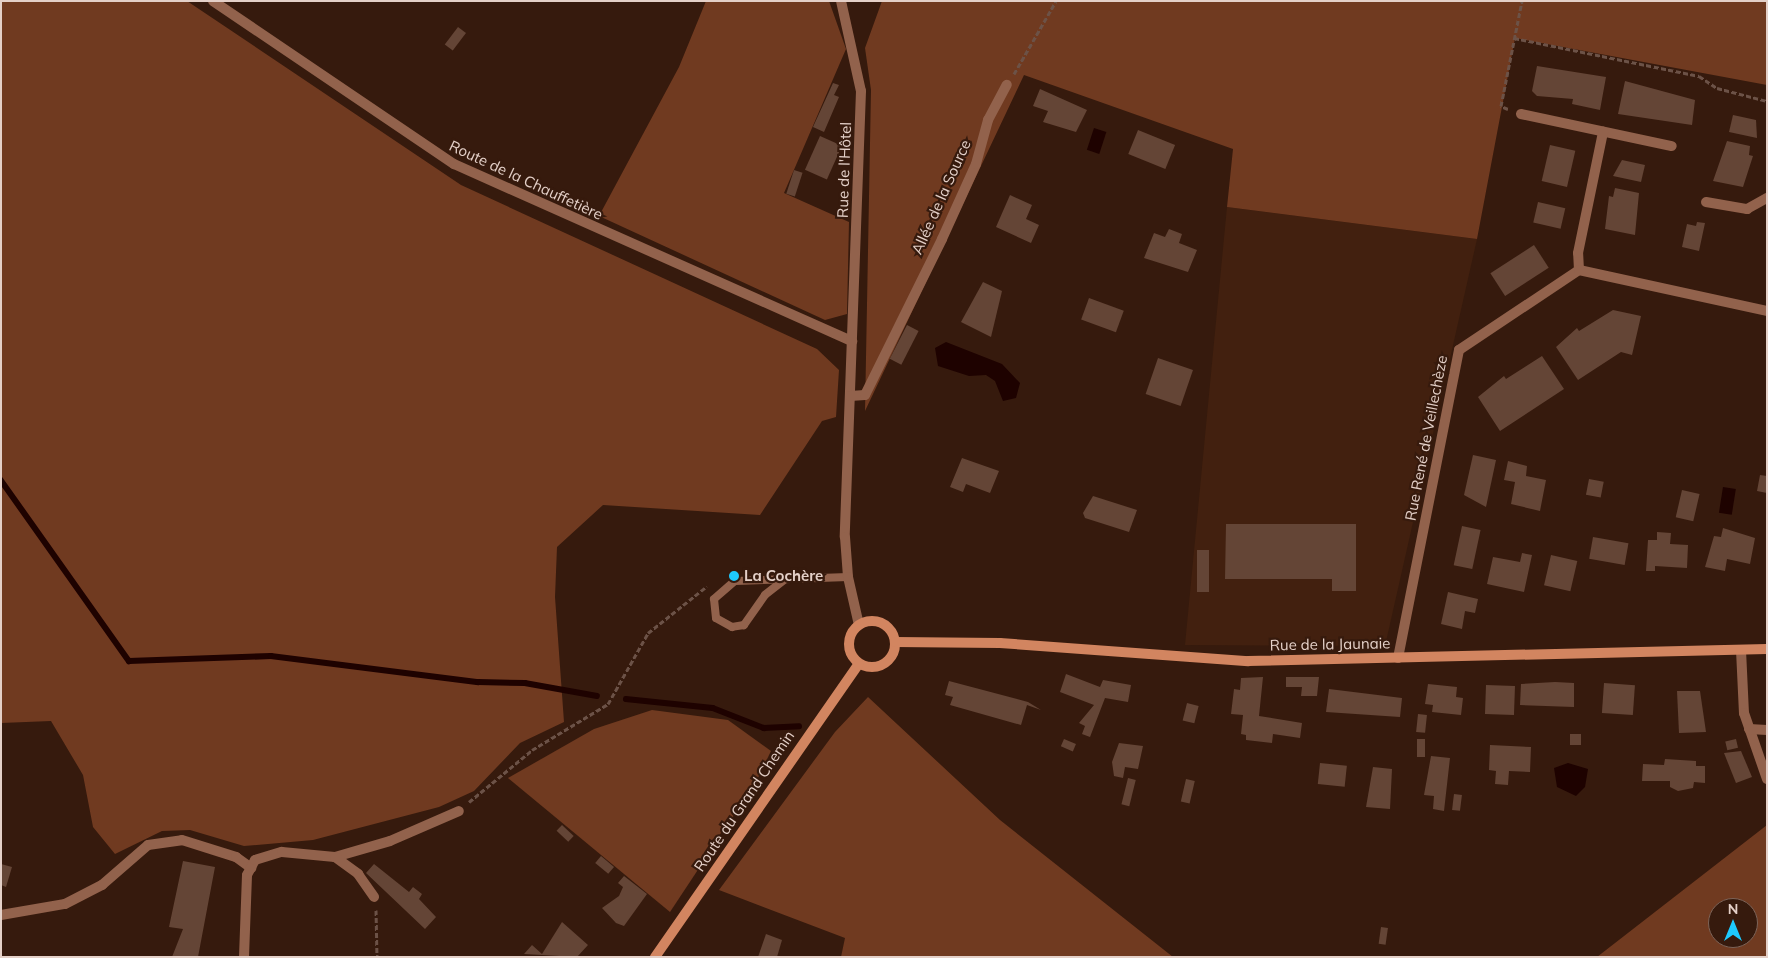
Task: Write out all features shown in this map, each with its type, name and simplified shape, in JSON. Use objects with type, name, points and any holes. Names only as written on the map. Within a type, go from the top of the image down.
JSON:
[{"type":"main road","points":[[882,623],[895,642],[894,652],[884,664],[869,667],[859,664],[849,644],[859,625],[882,623]]},
{"type":"main road","name":"Rue de la Jaunaie","points":[[895,642],[1000,643],[1248,660],[1767,649]]},
{"type":"main road","name":"Route du Grand Chemin","points":[[655,957],[859,664]]},
{"type":"street","name":"Route de la Chauffetière","points":[[213,1],[454,164],[852,341]]},
{"type":"street","name":"Rue de l'Hôtel","points":[[841,1],[862,91],[844,537],[848,577],[859,625]]},
{"type":"street","name":"Allée de la Source","points":[[850,396],[865,395],[942,239],[976,164],[988,120],[1007,85]]},
{"type":"street","points":[[1521,114],[1672,146]]},
{"type":"street","points":[[1603,132],[1578,253],[1579,270],[1767,311]]},
{"type":"street","points":[[1706,202],[1748,209],[1767,198]]},
{"type":"street","name":"Rue René de Veillechèze","points":[[1398,658],[1458,350],[1579,270]]},
{"type":"street","points":[[1741,650],[1749,729],[1767,779]]},
{"type":"street","points":[[1749,729],[1767,730]]},
{"type":"street","points":[[244,957],[251,868],[255,860],[282,852],[335,857],[390,841],[459,811]]},
{"type":"street","points":[[1,915],[65,904],[102,885],[148,845],[182,840],[236,857],[251,868]]},
{"type":"street","points":[[335,857],[358,874],[374,897]]},
{"type":"lane","points":[[784,580],[765,595],[744,625],[732,627],[716,618],[713,607],[719,590],[735,581],[848,577]]},
{"type":"path","points":[[1007,85],[1056,1]]},
{"type":"path","points":[[1521,114],[1501,106],[1522,1]]},
{"type":"path","points":[[1514,38],[1699,76],[1717,88],[1767,101]]},
{"type":"path","points":[[459,811],[532,750],[608,704],[648,633],[689,597],[710,585],[735,581]]},
{"type":"path","points":[[374,897],[380,934],[377,957]]},
{"type":"shaded area","points":[[1,1],[187,1],[461,185],[817,349],[839,370],[836,417],[822,421],[760,515],[603,505],[557,547],[555,597],[564,722],[520,743],[474,791],[439,807],[313,840],[244,846],[190,830],[162,831],[115,854],[93,827],[83,775],[51,721],[1,723]]},
{"type":"shaded area","points":[[706,1],[829,1],[846,49],[784,193],[849,222],[847,314],[825,320],[599,216],[679,67]]},
{"type":"shaded area","points":[[882,1],[1767,1],[1767,85],[1515,38],[1477,239],[1227,207],[1233,149],[1024,75],[865,411],[871,90],[865,48]]},
{"type":"shaded area","points":[[1094,128],[1106,132],[1099,154],[1087,150]]},
{"type":"shaded area","points":[[1227,207],[1477,239],[1385,646],[1185,645]]},
{"type":"shaded area","points":[[946,342],[1002,364],[1020,383],[1016,398],[1003,401],[995,381],[986,375],[969,376],[938,366],[935,348]]},
{"type":"shaded area","points":[[1723,487],[1736,489],[1732,515],[1719,513]]},
{"type":"shaded area","points":[[868,697],[1000,820],[1173,957],[841,957],[845,938],[719,890],[835,732]]},
{"type":"shaded area","points":[[652,710],[728,720],[771,751],[756,782],[670,912],[508,778],[594,729]]},
{"type":"shaded area","points":[[1568,763],[1588,769],[1585,787],[1576,796],[1557,787],[1554,768]]},
{"type":"shaded area","points":[[1767,825],[1767,957],[1597,957]]},
{"type":"building","points":[[458,27],[466,33],[453,51],[445,45]]},
{"type":"building","points":[[1537,66],[1606,77],[1600,110],[1572,104],[1573,99],[1537,96],[1532,91]]},
{"type":"building","points":[[1625,81],[1695,100],[1692,125],[1618,114]]},
{"type":"building","points":[[833,83],[839,85],[834,95],[839,97],[824,132],[813,127]]},
{"type":"building","points":[[1040,89],[1087,110],[1076,132],[1043,122],[1048,111],[1033,106]]},
{"type":"building","points":[[1733,115],[1756,120],[1757,138],[1729,132]]},
{"type":"building","points":[[1138,130],[1175,145],[1165,169],[1128,154]]},
{"type":"building","points":[[820,136],[842,146],[827,180],[805,170]]},
{"type":"building","points":[[1727,141],[1750,146],[1749,155],[1753,156],[1743,187],[1713,181]]},
{"type":"building","points":[[1550,145],[1575,151],[1567,187],[1542,181]]},
{"type":"building","points":[[1622,160],[1645,165],[1641,182],[1613,176]]},
{"type":"building","points":[[794,170],[803,173],[795,197],[786,194]]},
{"type":"building","points":[[1615,188],[1639,193],[1635,235],[1605,229],[1609,196],[1613,197]]},
{"type":"building","points":[[1010,195],[1032,205],[1026,219],[1039,225],[1031,243],[996,227]]},
{"type":"building","points":[[1538,202],[1565,208],[1561,229],[1533,222]]},
{"type":"building","points":[[1697,222],[1705,223],[1699,251],[1682,247],[1687,224],[1696,226]]},
{"type":"building","points":[[1169,229],[1182,234],[1179,243],[1197,250],[1188,272],[1144,258],[1154,233],[1165,237]]},
{"type":"building","points":[[1534,245],[1549,268],[1505,296],[1490,273]]},
{"type":"building","points":[[983,282],[1002,291],[991,337],[961,322]]},
{"type":"building","points":[[1089,298],[1124,311],[1116,332],[1081,320]]},
{"type":"building","points":[[1613,310],[1641,316],[1632,355],[1621,352],[1578,380],[1556,347],[1577,328],[1579,331]]},
{"type":"building","points":[[907,325],[919,331],[901,365],[890,359]]},
{"type":"building","points":[[1542,356],[1564,389],[1500,431],[1478,397],[1504,376],[1506,379]]},
{"type":"building","points":[[1158,358],[1193,370],[1181,406],[1146,394]]},
{"type":"building","points":[[1473,455],[1496,460],[1486,507],[1464,495]]},
{"type":"building","points":[[962,458],[999,471],[990,493],[966,484],[963,492],[950,487]]},
{"type":"building","points":[[1508,461],[1527,466],[1526,476],[1546,480],[1540,511],[1511,504],[1515,482],[1504,480]]},
{"type":"building","points":[[1760,475],[1767,476],[1767,493],[1757,491]]},
{"type":"building","points":[[1589,479],[1604,482],[1601,498],[1586,495]]},
{"type":"building","points":[[1682,490],[1700,494],[1693,521],[1676,517]]},
{"type":"building","points":[[1093,496],[1137,510],[1129,532],[1085,518],[1083,513]]},
{"type":"building","points":[[1226,524],[1356,524],[1356,591],[1332,591],[1332,579],[1225,579]]},
{"type":"building","points":[[1462,526],[1481,530],[1472,569],[1454,565]]},
{"type":"building","points":[[1723,528],[1755,538],[1750,564],[1727,559],[1725,571],[1705,567],[1714,536],[1721,537]]},
{"type":"building","points":[[1657,532],[1671,533],[1670,544],[1688,545],[1687,568],[1655,566],[1655,571],[1646,571],[1648,540],[1657,540]]},
{"type":"building","points":[[1593,537],[1628,543],[1625,565],[1589,559]]},
{"type":"building","points":[[1197,550],[1209,550],[1209,592],[1197,592]]},
{"type":"building","points":[[1522,553],[1532,555],[1524,592],[1487,584],[1493,557],[1520,562]]},
{"type":"building","points":[[1551,555],[1577,561],[1570,591],[1544,585]]},
{"type":"building","points":[[1448,592],[1478,599],[1475,613],[1465,611],[1462,629],[1441,624]]},
{"type":"building","points":[[1066,674],[1100,687],[1103,680],[1131,685],[1128,702],[1105,698],[1090,737],[1082,734],[1085,726],[1079,723],[1094,705],[1060,692]]},
{"type":"building","points":[[1263,677],[1259,716],[1302,723],[1300,738],[1273,734],[1272,743],[1246,740],[1246,735],[1241,734],[1243,715],[1231,714],[1234,689],[1240,690],[1241,678]]},
{"type":"building","points":[[1286,677],[1319,677],[1317,696],[1301,696],[1302,687],[1286,687]]},
{"type":"building","points":[[949,681],[1028,702],[1041,710],[1027,705],[1021,725],[950,705],[953,697],[945,695]]},
{"type":"building","points":[[1574,683],[1574,707],[1520,705],[1521,684]]},
{"type":"building","points":[[1604,683],[1635,685],[1633,715],[1602,713]]},
{"type":"building","points":[[1428,684],[1457,687],[1456,697],[1463,698],[1461,715],[1432,712],[1433,705],[1425,704]]},
{"type":"building","points":[[1486,685],[1515,686],[1514,715],[1485,714]]},
{"type":"building","points":[[1329,689],[1402,698],[1400,717],[1326,712]]},
{"type":"building","points":[[1677,691],[1700,691],[1706,732],[1679,733]]},
{"type":"building","points":[[1187,703],[1199,706],[1194,723],[1183,720]]},
{"type":"building","points":[[1418,714],[1427,715],[1425,733],[1416,732]]},
{"type":"building","points":[[1570,734],[1581,734],[1581,745],[1570,745]]},
{"type":"building","points":[[1064,739],[1076,744],[1073,751],[1061,746]]},
{"type":"building","points":[[1417,739],[1425,739],[1425,757],[1417,757]]},
{"type":"building","points":[[1736,739],[1738,748],[1727,750],[1725,741]]},
{"type":"building","points":[[1119,743],[1143,746],[1138,769],[1125,767],[1123,778],[1114,776],[1112,762]]},
{"type":"building","points":[[1490,745],[1531,747],[1530,772],[1509,771],[1508,785],[1495,784],[1496,771],[1489,770]]},
{"type":"building","points":[[1741,751],[1752,777],[1736,783],[1724,753]]},
{"type":"building","points":[[1431,756],[1450,758],[1444,811],[1433,809],[1434,796],[1424,795]]},
{"type":"building","points":[[1665,759],[1696,761],[1696,766],[1705,766],[1705,783],[1694,782],[1693,788],[1678,791],[1670,787],[1670,781],[1642,781],[1643,764],[1664,765]]},
{"type":"building","points":[[1320,763],[1347,766],[1345,787],[1318,784]]},
{"type":"building","points":[[1373,767],[1392,769],[1390,809],[1366,807]]},
{"type":"building","points":[[1128,778],[1136,780],[1129,806],[1121,804]]},
{"type":"building","points":[[1186,779],[1195,781],[1190,803],[1181,801]]},
{"type":"building","points":[[1454,794],[1462,795],[1460,811],[1452,810]]},
{"type":"building","points":[[562,825],[574,836],[568,842],[557,831]]},
{"type":"building","points":[[601,856],[614,867],[608,874],[595,863]]},
{"type":"building","points":[[183,861],[215,867],[198,957],[172,957],[183,929],[169,927]]},
{"type":"building","points":[[1,864],[12,867],[6,887],[1,885]]},
{"type":"building","points":[[374,864],[409,892],[413,887],[422,894],[419,899],[436,917],[425,929],[366,873]]},
{"type":"building","points":[[624,876],[647,894],[624,926],[616,923],[602,908],[619,896],[623,887],[618,883]]},
{"type":"building","points":[[562,922],[588,945],[577,957],[524,954],[532,945],[542,954]]},
{"type":"building","points":[[1381,927],[1388,928],[1386,945],[1379,944]]},
{"type":"building","points":[[766,934],[782,940],[777,957],[758,957]]},
{"type":"waterway","points":[[1,480],[129,661],[271,656],[478,682],[525,683],[597,696]]},
{"type":"waterway","points":[[626,699],[713,708],[764,728],[799,726]]},
{"type":"place","name":"La Cochère","points":[[734,576]]}]
